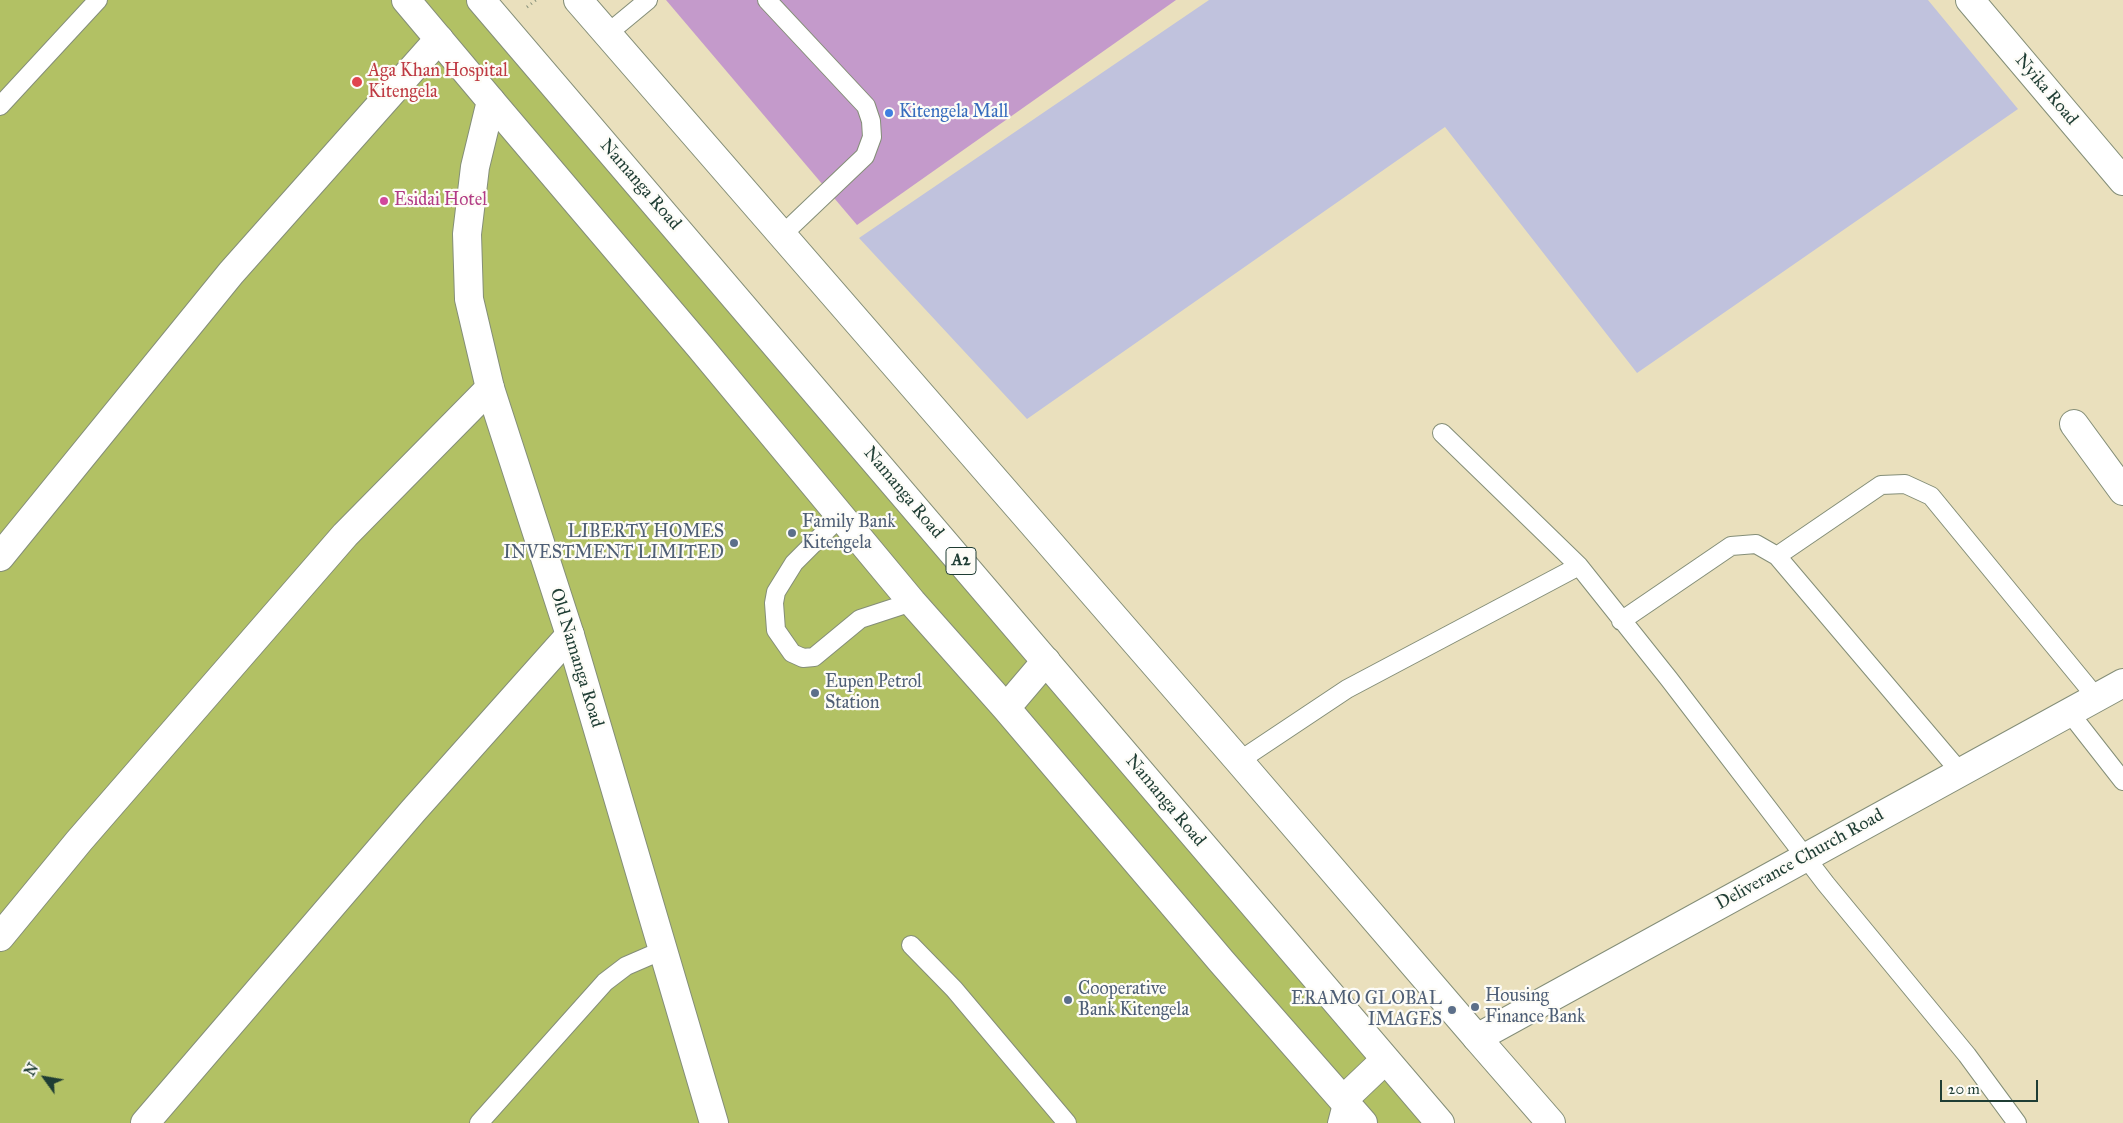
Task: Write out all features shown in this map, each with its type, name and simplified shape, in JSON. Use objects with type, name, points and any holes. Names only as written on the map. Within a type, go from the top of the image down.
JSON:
[{"type":"main road","points":[[406,0],[700,347],[912,602],[1006,708],[1222,962],[1340,1111],[1363,1123]]},
{"type":"main road","name":"Namanga Road","points":[[481,0],[1440,1123]]},
{"type":"main road","points":[[578,0],[1551,1123]]},
{"type":"main road","name":"Nyika Road","points":[[1970,0],[2123,180]]},
{"type":"main road","points":[[0,557],[230,273],[439,39]]},
{"type":"main road","name":"Old Namanga Road","points":[[491,101],[475,167],[467,234],[469,299],[490,388],[570,635],[714,1123]]},
{"type":"main road","points":[[0,937],[79,841],[345,535],[490,388]]},
{"type":"main road","points":[[2074,424],[2123,491]]},
{"type":"main road","points":[[145,1123],[413,811],[570,635]]},
{"type":"main road","points":[[1006,708],[1046,661]]},
{"type":"main road","name":"Deliverance Church Road","points":[[1477,1038],[2123,683]]},
{"type":"main road","points":[[1340,1111],[1386,1060]]},
{"type":"lane","points":[[0,106],[98,0]]},
{"type":"lane","points":[[607,34],[648,0]]},
{"type":"lane","points":[[767,0],[866,106],[871,121],[872,137],[865,156],[782,235]]},
{"type":"lane","points":[[1442,433],[1579,566],[1806,856],[1967,1055],[2016,1123]]},
{"type":"lane","points":[[1777,556],[1881,485],[1905,484],[1931,496],[2096,697]]},
{"type":"lane","points":[[840,517],[794,563],[776,592],[774,603],[776,630],[792,653],[804,658],[814,657],[860,619],[912,602]]},
{"type":"lane","points":[[1621,621],[1732,546],[1756,544],[1777,556],[1961,773]]},
{"type":"lane","points":[[1239,761],[1347,689],[1579,566]]},
{"type":"lane","points":[[2068,712],[2123,781]]},
{"type":"lane","points":[[910,945],[954,989],[1067,1123]]},
{"type":"lane","points":[[479,1123],[605,982],[626,966],[664,950]]},
{"type":"shaded area","points":[[1209,0],[1928,0],[2018,109],[1637,373],[1445,127],[1027,419],[859,238]]},
{"type":"green space","points":[[0,0],[478,0],[1440,1123],[0,1123]]},
{"type":"building","name":"Kitengela Mall","points":[[666,0],[1176,0],[857,225]]},
{"type":"place","name":"Aga Khan Hospital Kitengela","points":[[357,82]]},
{"type":"place","name":"Kitengela Mall","points":[[889,113]]},
{"type":"place","name":"Esidai Hotel","points":[[384,201]]},
{"type":"place","name":"Family Bank Kitengela","points":[[792,533]]},
{"type":"place","name":"LIBERTY HOMES INVESTMENT LIMITED","points":[[734,543]]},
{"type":"place","name":"Eupen Petrol Station","points":[[815,693]]},
{"type":"place","name":"Cooperative Bank Kitengela","points":[[1068,1000]]},
{"type":"place","name":"Housing Finance Bank","points":[[1475,1007]]},
{"type":"place","name":"ERAMO GLOBAL IMAGES","points":[[1452,1010]]}]
